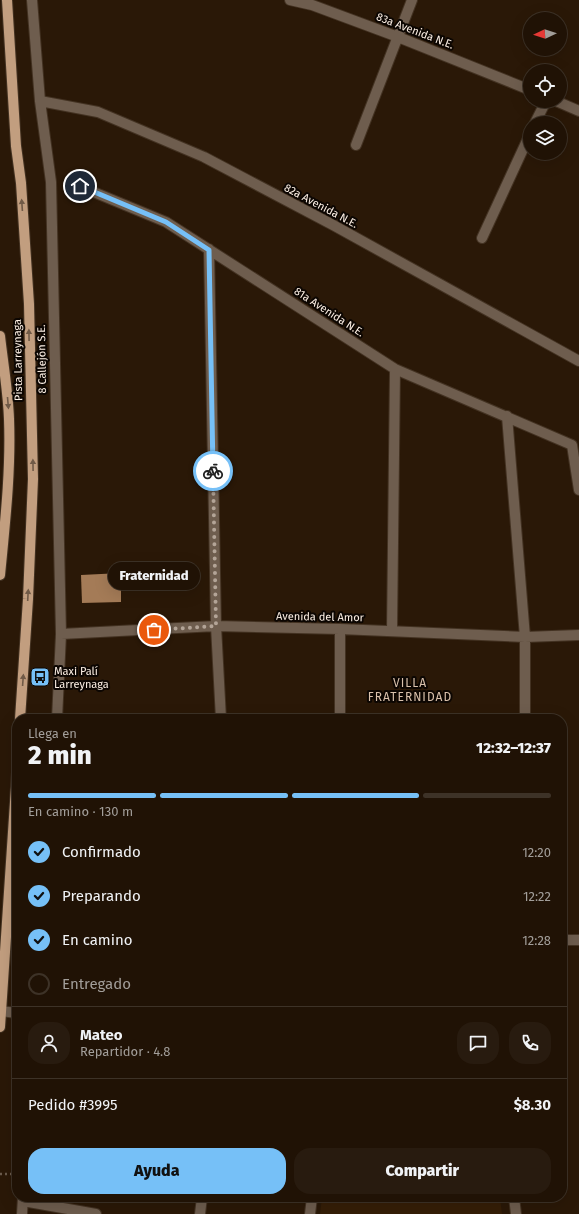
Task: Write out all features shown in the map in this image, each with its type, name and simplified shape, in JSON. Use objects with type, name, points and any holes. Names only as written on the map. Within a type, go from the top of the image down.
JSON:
[{"type":"main road","name":"Pista Larreynaga","points":[[7,0],[16,146],[29,304],[33,479],[28,599],[20,714]]},
{"type":"main road","name":"Pista Larreynaga","points":[[0,336],[8,405],[9,438],[5,525],[0,575]]},
{"type":"main road","points":[[0,1028],[12,847]]},
{"type":"street","name":"8 Callejón S.E.","points":[[32,0],[40,101],[51,182],[61,634],[58,714]]},
{"type":"street","name":"83a Avenida N.E.","points":[[290,0],[312,5],[398,37],[523,87]]},
{"type":"street","points":[[356,144],[412,0]]},
{"type":"street","name":"82a Avenida N.E.","points":[[40,101],[98,112],[204,157],[579,361]]},
{"type":"street","points":[[567,105],[579,110]]},
{"type":"street","points":[[482,238],[523,149]]},
{"type":"street","name":"81a Avenida N.E.","points":[[80,186],[166,222],[395,368],[572,444],[579,490]]},
{"type":"street","points":[[209,250],[216,626],[221,714]]},
{"type":"street","points":[[392,631],[395,368]]},
{"type":"street","points":[[506,416],[525,637],[525,714]]},
{"type":"street","name":"Avenida del Amor","points":[[61,634],[216,626],[340,629],[525,637],[579,635]]},
{"type":"street","points":[[340,629],[340,714]]},
{"type":"street","points":[[567,940],[579,940]]},
{"type":"street","points":[[1,1011],[12,1012]]},
{"type":"street","points":[[22,1214],[23,1202]]},
{"type":"street","points":[[38,1202],[96,1214]]},
{"type":"street","points":[[200,1214],[201,1202]]},
{"type":"street","points":[[310,1214],[311,1202]]},
{"type":"street","points":[[515,1202],[516,1214]]},
{"type":"path","points":[[0,1174],[12,1174]]},
{"type":"shaded area","points":[[321,1202],[501,1202],[502,1214],[320,1214]]},
{"type":"building","points":[[121,573],[121,602],[82,603],[81,575]]},
{"type":"way so far","points":[[154,630],[216,626],[213,471]]},
{"type":"place","name":"Fraternidad","points":[[154,630]]},
{"type":"place","name":"Maxi Palí Larreynaga","points":[[40,677]]},
{"type":"district","name":"VILLA FRATERNIDAD","points":[[410,690]]},
{"type":"route","points":[[80,186],[166,222],[209,250],[213,471]]}]
